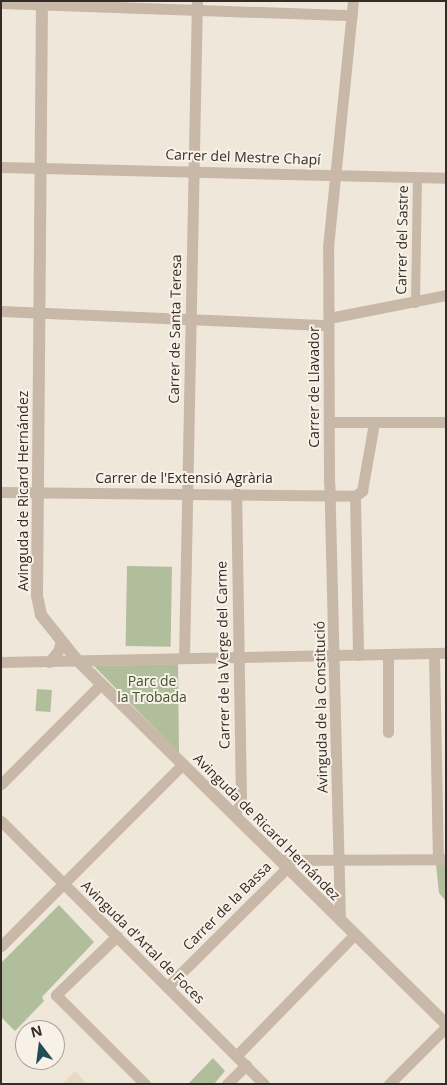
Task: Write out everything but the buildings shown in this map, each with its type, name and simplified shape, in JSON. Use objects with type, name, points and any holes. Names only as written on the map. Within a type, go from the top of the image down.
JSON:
[{"type":"street","name":"Carrer de Llavador","points":[[330,494],[328,247],[353,1]]},
{"type":"street","points":[[1,3],[197,5],[352,15]]},
{"type":"street","name":"Avinguda de Ricard Hernández","points":[[42,3],[37,596],[41,615],[77,660],[446,1025]]},
{"type":"street","name":"Carrer de Santa Teresa","points":[[184,658],[197,5]]},
{"type":"street","name":"Carrer del Mestre Chapí","points":[[1,167],[40,166],[446,178]]},
{"type":"street","name":"Carrer del Sastre","points":[[415,303],[417,177]]},
{"type":"street","points":[[1,312],[190,321],[328,322],[446,295]]},
{"type":"street","points":[[330,422],[446,422]]},
{"type":"street","points":[[330,494],[355,496],[362,491],[374,423]]},
{"type":"street","name":"Carrer de l'Extensió Agrària","points":[[1,492],[330,494]]},
{"type":"street","name":"Carrer de la Verge del Carme","points":[[234,814],[241,803],[236,492]]},
{"type":"street","name":"Avinguda de la Constitució","points":[[330,494],[340,920]]},
{"type":"street","points":[[355,496],[358,655]]},
{"type":"street","points":[[49,662],[58,651],[61,641]]},
{"type":"street","points":[[1,662],[440,654],[442,859],[338,860],[283,864]]},
{"type":"street","points":[[388,655],[388,732]]},
{"type":"street","points":[[1,784],[101,684]]},
{"type":"street","points":[[4,939],[63,884],[182,765]]},
{"type":"street","name":"Avinguda d'Artal de Foces","points":[[1,821],[264,1084]]},
{"type":"street","name":"Carrer de la Bassa","points":[[167,987],[283,864]]},
{"type":"street","points":[[237,1055],[354,935]]},
{"type":"street","points":[[117,936],[56,995],[144,1084]]},
{"type":"street","points":[[389,1084],[446,1025]]},
{"type":"street","points":[[227,1084],[246,1065]]},
{"type":"green space","points":[[127,566],[172,567],[171,647],[126,646]]},
{"type":"green space","name":"Parc de la Trobada","points":[[178,664],[179,753],[94,666]]},
{"type":"green space","points":[[37,689],[52,690],[50,712],[35,711]]},
{"type":"green space","points":[[436,864],[446,864],[446,901],[439,893]]},
{"type":"green space","points":[[59,905],[94,942],[42,997],[44,1001],[26,1020],[15,1020],[15,1031],[1,1017],[1,963]]},
{"type":"green space","points":[[213,1058],[225,1071],[214,1084],[188,1084]]},
{"type":"shaded area","points":[[75,1071],[87,1084],[62,1084]]}]
